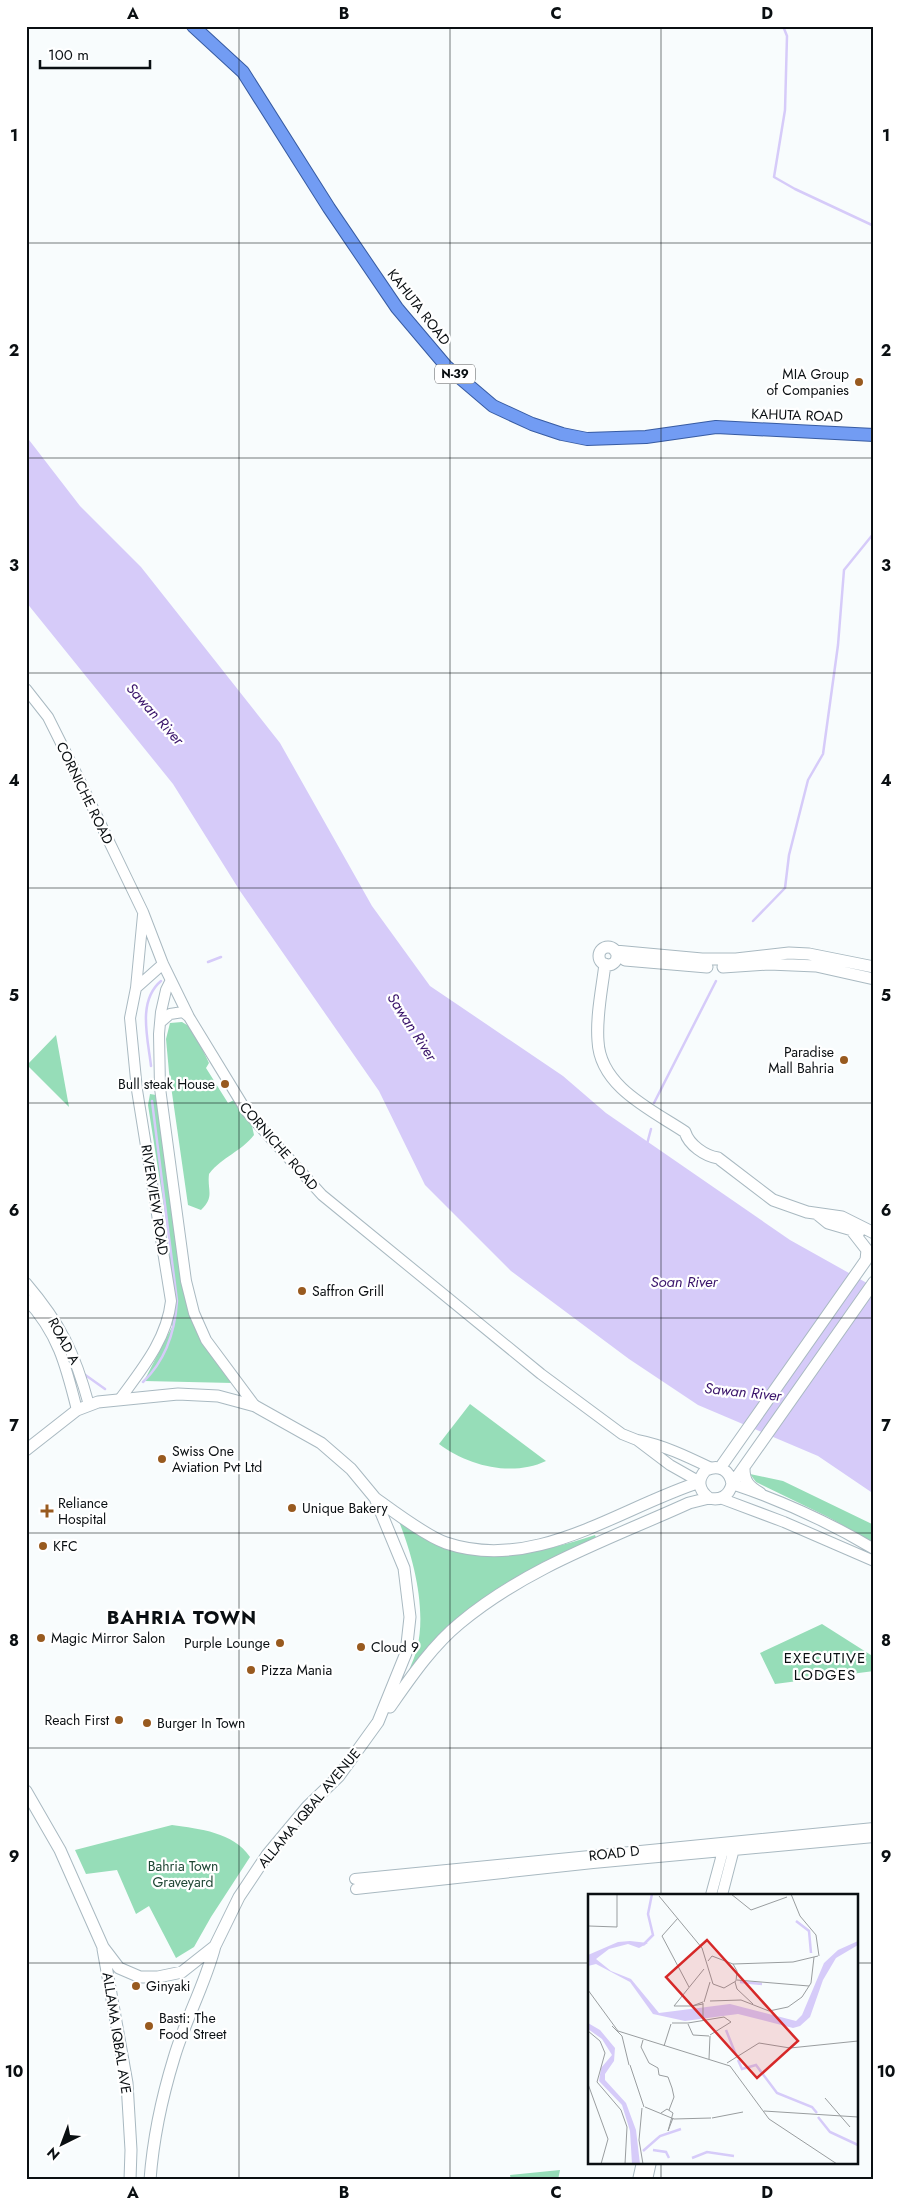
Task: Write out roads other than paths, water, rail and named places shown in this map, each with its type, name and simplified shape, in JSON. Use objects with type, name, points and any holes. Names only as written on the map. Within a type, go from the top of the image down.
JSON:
[{"type":"highway","name":"KAHUTA ROAD","points":[[193,26],[243,72],[329,208],[397,308],[446,366],[493,406],[532,424],[562,434],[587,439],[646,436],[716,428],[874,434]]},
{"type":"main road","points":[[616,955],[736,959],[789,953],[809,954],[873,966]]},
{"type":"main road","points":[[616,955],[610,964],[605,964],[598,1043],[604,1065],[615,1082],[626,1092],[685,1132],[687,1140],[710,1157],[718,1158],[773,1200],[817,1214],[842,1217],[874,1233]]},
{"type":"main road","points":[[616,955],[703,967],[769,964],[816,966],[874,978]]},
{"type":"main road","points":[[817,1214],[828,1223],[844,1227],[853,1232],[862,1233],[874,1240]]},
{"type":"main road","points":[[715,1498],[703,1493],[700,1482],[703,1473],[715,1468],[732,1453],[864,1265],[868,1257],[867,1250],[853,1232]]},
{"type":"main road","points":[[378,1722],[426,1657],[460,1623],[498,1594],[558,1560],[688,1503],[715,1498],[728,1493],[732,1484],[874,1282]]},
{"type":"main road","name":"ALLAMA IQBAL AVENUE","points":[[26,1450],[77,1410],[89,1405],[120,1399],[178,1394],[218,1396],[255,1406],[321,1443],[351,1468],[375,1498],[404,1568],[410,1617],[406,1653],[378,1722],[339,1776],[307,1807],[267,1855],[240,1896],[215,1946],[182,1972],[158,1977],[140,1977],[119,1968],[103,1947],[60,1850],[26,1791]]},
{"type":"main road","points":[[745,1466],[745,1479],[748,1484],[760,1493]]},
{"type":"main road","points":[[715,1468],[728,1474],[732,1484]]},
{"type":"main road","points":[[375,1498],[445,1543],[486,1551],[521,1549],[551,1543],[603,1524],[700,1482]]},
{"type":"main road","points":[[150,2180],[152,2158],[174,2058],[215,1946]]},
{"type":"main road","name":"ALLAMA IQBAL AVE","points":[[103,1947],[126,2076],[131,2150],[130,2180]]},
{"type":"street","name":"CORNICHE ROAD","points":[[26,689],[48,717],[143,912],[163,964],[189,1016],[247,1112],[322,1195],[541,1374],[622,1434],[637,1440]]},
{"type":"street","name":"RIVERVIEW ROAD","points":[[120,1399],[142,1369],[162,1335],[169,1317],[170,1301],[137,1090],[130,1018],[136,988],[143,912]]},
{"type":"street","points":[[136,988],[163,964]]},
{"type":"street","name":"RIVERVIEW ROAD","points":[[171,980],[166,990],[161,1012],[162,1021],[159,1034],[160,1088],[186,1281],[194,1313],[206,1340],[255,1406]]},
{"type":"street","points":[[162,1021],[170,1014],[183,1012],[189,1016]]},
{"type":"street","name":"ROAD A","points":[[26,1283],[44,1304],[69,1344],[80,1371],[89,1405]]},
{"type":"street","name":"ROAD A","points":[[26,1299],[48,1326],[59,1348],[77,1410]]},
{"type":"street","points":[[637,1440],[680,1453],[715,1468]]},
{"type":"street","points":[[637,1440],[670,1465],[700,1482]]},
{"type":"street","points":[[732,1484],[760,1493],[828,1522],[874,1549]]},
{"type":"street","points":[[715,1498],[784,1522],[874,1562]]},
{"type":"street","name":"ROAD D","points":[[355,1884],[729,1846],[874,1828]]},
{"type":"street","name":"ROAD D","points":[[729,1846],[874,1836]]},
{"type":"street","points":[[711,1894],[729,1846]]},
{"type":"street","points":[[722,1894],[729,1846]]},
{"type":"street","points":[[638,2180],[642,2164]]},
{"type":"street","points":[[647,2180],[651,2164]]},
{"type":"water","name":"Soan River","points":[[26,436],[80,506],[141,567],[280,743],[372,906],[430,986],[563,1076],[606,1113],[790,1240],[874,1287],[874,1494],[818,1456],[698,1405],[629,1359],[511,1271],[425,1185],[379,1091],[240,891],[173,784],[26,602]]},
{"type":"waterway","points":[[783,26],[787,36],[785,110],[774,177],[795,189],[874,226]]},
{"type":"waterway","points":[[753,921],[785,888],[789,855],[808,780],[823,754],[838,645],[844,570],[874,533]]},
{"type":"waterway","points":[[208,962],[221,957]]},
{"type":"waterway","points":[[151,1066],[146,1010],[154,989],[161,981]]},
{"type":"waterway","points":[[654,1103],[716,981]]},
{"type":"waterway","points":[[143,1382],[158,1364],[168,1345],[174,1324],[177,1301],[152,1101]]},
{"type":"waterway","points":[[647,1144],[651,1129]]},
{"type":"waterway","points":[[84,1374],[105,1389]]},
{"type":"place","name":"MIA Group of Companies","points":[[859,382]]},
{"type":"place","name":"Paradise Mall Bahria","points":[[844,1060]]},
{"type":"place","name":"Bull steak House","points":[[225,1084]]},
{"type":"place","name":"Saffron Grill","points":[[302,1291]]},
{"type":"place","name":"Swiss One Aviation Pvt Ltd","points":[[162,1459]]},
{"type":"place","name":"Unique Bakery","points":[[292,1508]]},
{"type":"place","name":"Reliance Hospital","points":[[47,1511]]},
{"type":"place","name":"KFC","points":[[43,1546]]},
{"type":"place","name":"Magic Mirror Salon","points":[[41,1638]]},
{"type":"place","name":"Purple Lounge","points":[[280,1643]]},
{"type":"place","name":"Cloud 9","points":[[361,1647]]},
{"type":"place","name":"Pizza Mania","points":[[251,1670]]},
{"type":"place","name":"Reach First","points":[[119,1720]]},
{"type":"place","name":"Burger In Town","points":[[147,1723]]},
{"type":"place","name":"Ginyaki","points":[[136,1986]]},
{"type":"place","name":"Basti: The Food Street","points":[[149,2026]]},
{"type":"district","name":"BAHRIA TOWN","points":[[182,1617]]},
{"type":"district","name":"EXECUTIVE LODGES","points":[[825,1666]]},
{"type":"water label","name":"Sawan River","points":[[155,714]]},
{"type":"water label","name":"Sawan River","points":[[412,1027]]},
{"type":"water label","name":"Sawan River","points":[[743,1392]]},
{"type":"park label","name":"Bahria Town Graveyard","points":[[183,1874]]}]
